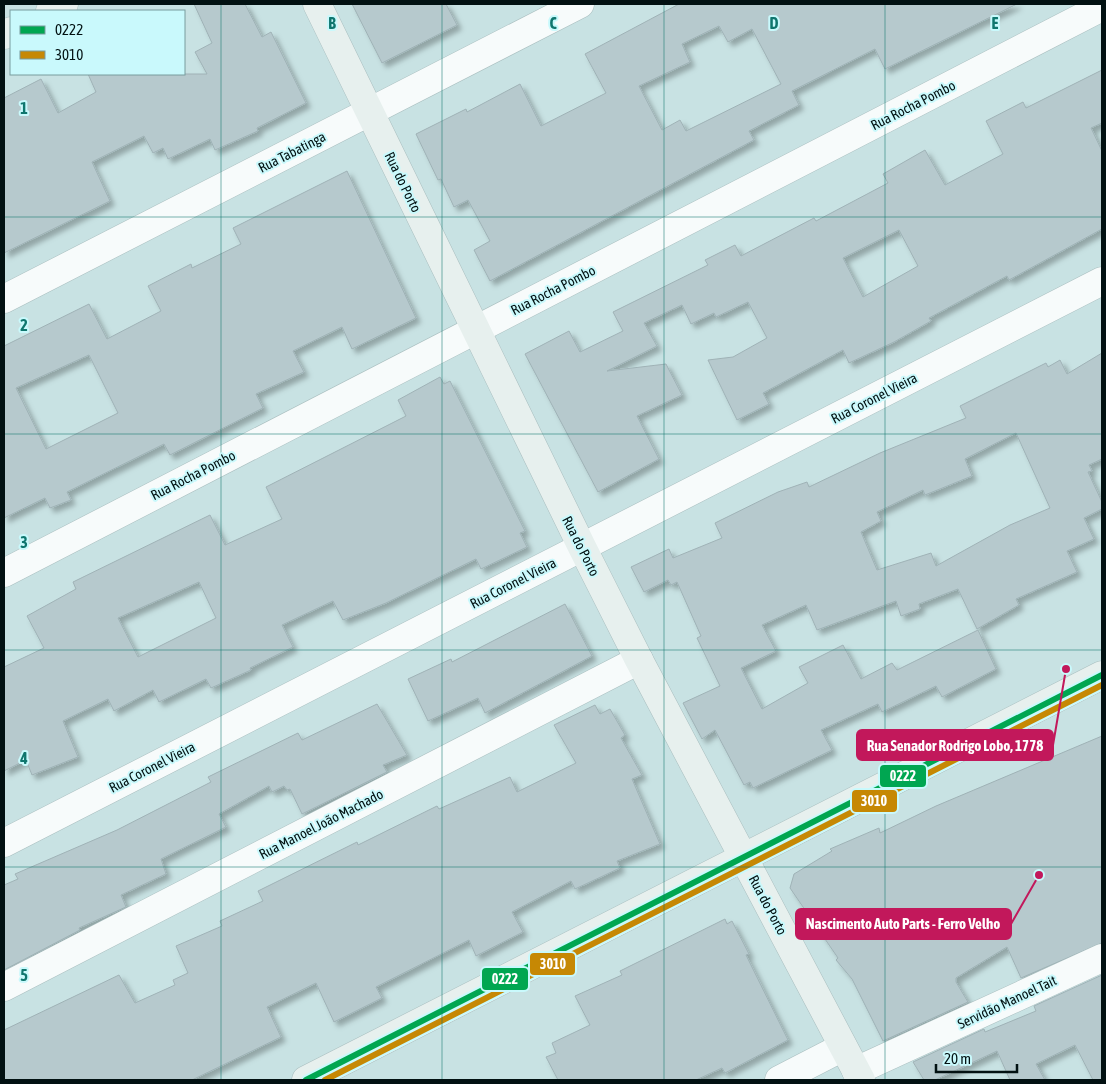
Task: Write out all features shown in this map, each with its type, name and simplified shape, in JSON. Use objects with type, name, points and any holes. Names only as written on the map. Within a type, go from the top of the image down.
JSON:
[{"type":"street","points":[[52,10],[64,4]]},
{"type":"street","name":"Rua do Porto","points":[[317,4],[475,330],[639,660],[859,1076]]},
{"type":"street","name":"Rua Tabatinga","points":[[4,299],[580,4]]},
{"type":"street","name":"Rua Rocha Pombo","points":[[4,573],[1102,7]]},
{"type":"street","name":"Rua Coronel Vieira","points":[[4,843],[1102,282]]},
{"type":"street","name":"Rua Manoel João Machado","points":[[4,987],[639,660]]},
{"type":"street","points":[[306,1080],[1102,675]]},
{"type":"street","name":"Servidão Manoel Tait","points":[[859,1076],[1102,958]]},
{"type":"street","points":[[779,1080],[844,1047]]},
{"type":"building","points":[[194,4],[245,4],[262,37],[271,32],[306,103],[257,128],[258,131],[215,150],[210,139],[168,159],[163,148],[153,153],[144,136],[92,162],[110,201],[4,253],[4,98],[41,79],[58,113],[96,92],[88,75],[207,74],[195,52],[212,43]]},
{"type":"building","points":[[352,4],[446,4],[457,25],[382,63]]},
{"type":"building","points":[[679,4],[1017,4],[885,69],[875,49],[792,91],[799,105],[749,131],[754,140],[490,281],[474,250],[490,241],[468,200],[454,207],[441,179],[438,180],[416,134],[466,109],[467,112],[520,84],[541,126],[606,93],[585,54]],"holes":[[[719,26],[728,42],[752,29],[781,84],[686,131],[680,120],[662,130],[639,86],[690,62],[682,44]]]},
{"type":"building","points":[[1102,70],[1102,123],[1091,128],[1102,151],[1102,229],[1009,280],[1007,276],[929,318],[931,321],[894,342],[849,363],[843,350],[763,393],[769,404],[737,420],[708,360],[733,357],[767,338],[748,302],[716,317],[714,313],[691,324],[682,305],[644,323],[657,346],[607,371],[666,364],[682,395],[637,416],[659,459],[598,492],[525,354],[569,331],[580,352],[623,331],[613,312],[708,265],[705,260],[735,245],[741,256],[814,218],[816,221],[888,183],[883,174],[925,150],[945,185],[1003,154],[986,121],[1023,102],[1026,108]],"holes":[[[899,230],[918,266],[863,297],[843,258]]]},
{"type":"building","points":[[347,171],[416,318],[352,349],[342,327],[293,351],[304,372],[256,394],[263,408],[170,455],[164,444],[67,492],[71,500],[50,508],[45,498],[4,518],[4,346],[89,304],[107,339],[161,311],[148,286],[191,264],[192,268],[241,244],[233,228]],"holes":[[[89,355],[118,413],[46,449],[16,388]]]},
{"type":"building","points":[[1102,353],[1102,459],[1089,465],[1092,471],[1088,472],[1102,502],[1102,509],[1084,518],[1094,539],[1067,551],[1077,572],[1016,599],[1019,605],[977,629],[958,589],[919,604],[920,609],[901,616],[896,601],[817,630],[806,605],[762,625],[776,651],[741,668],[762,709],[808,683],[799,667],[843,645],[861,679],[892,663],[897,670],[978,630],[996,669],[942,697],[936,686],[882,712],[878,704],[821,730],[832,750],[753,788],[750,782],[744,785],[715,730],[702,739],[683,703],[720,686],[697,638],[701,636],[677,582],[671,585],[668,580],[644,592],[631,567],[669,549],[673,558],[722,538],[715,523],[778,492],[807,482],[809,487],[880,453],[966,418],[960,406],[1046,363],[1048,367],[1060,360],[1067,374]],"holes":[[[1016,433],[1050,508],[1010,525],[936,566],[931,553],[877,570],[861,532],[881,521],[877,512],[923,490],[925,495],[972,476],[965,459]]]},
{"type":"building","points":[[440,377],[444,384],[450,381],[525,531],[520,533],[527,547],[481,569],[476,559],[386,603],[343,620],[333,601],[282,625],[293,647],[250,668],[251,670],[211,688],[206,679],[159,702],[153,690],[114,711],[108,699],[63,721],[78,757],[32,775],[26,760],[4,771],[4,667],[44,648],[27,616],[76,589],[73,582],[210,515],[225,545],[282,519],[266,487],[406,416],[398,400]],"holes":[[[199,582],[216,618],[138,657],[118,618]]]},
{"type":"building","points":[[565,604],[592,656],[485,713],[478,698],[428,721],[408,679],[451,659],[452,662]]},
{"type":"building","points":[[377,704],[407,755],[383,765],[387,772],[302,814],[290,789],[287,790],[284,786],[272,792],[269,786],[219,814],[226,827],[161,859],[166,874],[121,895],[126,907],[79,928],[80,930],[4,970],[4,885],[18,879],[15,874],[117,830],[211,782],[208,777],[298,733],[302,740]]},
{"type":"building","points":[[595,705],[600,714],[610,709],[625,735],[621,738],[642,775],[632,779],[660,844],[617,861],[620,868],[575,889],[571,881],[512,912],[523,932],[476,956],[469,940],[376,987],[382,998],[334,1022],[316,983],[267,1007],[281,1037],[192,1080],[4,1080],[4,1030],[119,975],[135,1003],[175,985],[173,980],[188,973],[176,946],[222,926],[220,921],[263,901],[258,891],[357,842],[358,845],[437,806],[439,809],[510,777],[517,792],[576,763],[554,725]]},
{"type":"building","points":[[1102,736],[1102,943],[1021,978],[1007,947],[956,978],[956,982],[968,1002],[883,1041],[852,979],[836,960],[838,958],[790,888],[794,874],[832,851],[830,849],[879,828],[880,833],[936,806]]},
{"type":"building","points":[[725,919],[727,924],[732,921],[749,954],[746,955],[788,1040],[725,1073],[722,1068],[696,1080],[558,1080],[546,1057],[556,1053],[552,1043],[590,1025],[575,996],[622,975],[620,971]]},
{"type":"building","points":[[1102,975],[1102,1080],[1093,1080],[1075,1045],[1036,1064],[1045,1080],[1010,1080],[997,1051],[935,1080],[924,1080],[913,1062],[984,1029],[985,1032],[1036,1011],[1034,1006]]},
{"type":"transit line","name":"0222","points":[[306,1080],[1102,675]]},
{"type":"transit line","name":"3010","points":[[325,1080],[1102,685]]},
{"type":"place","name":"Rua Senador Rodrigo Lobo, 1778","points":[[1066,669]]},
{"type":"place","name":"Nascimento Auto Parts - Ferro Velho","points":[[1039,875]]}]
